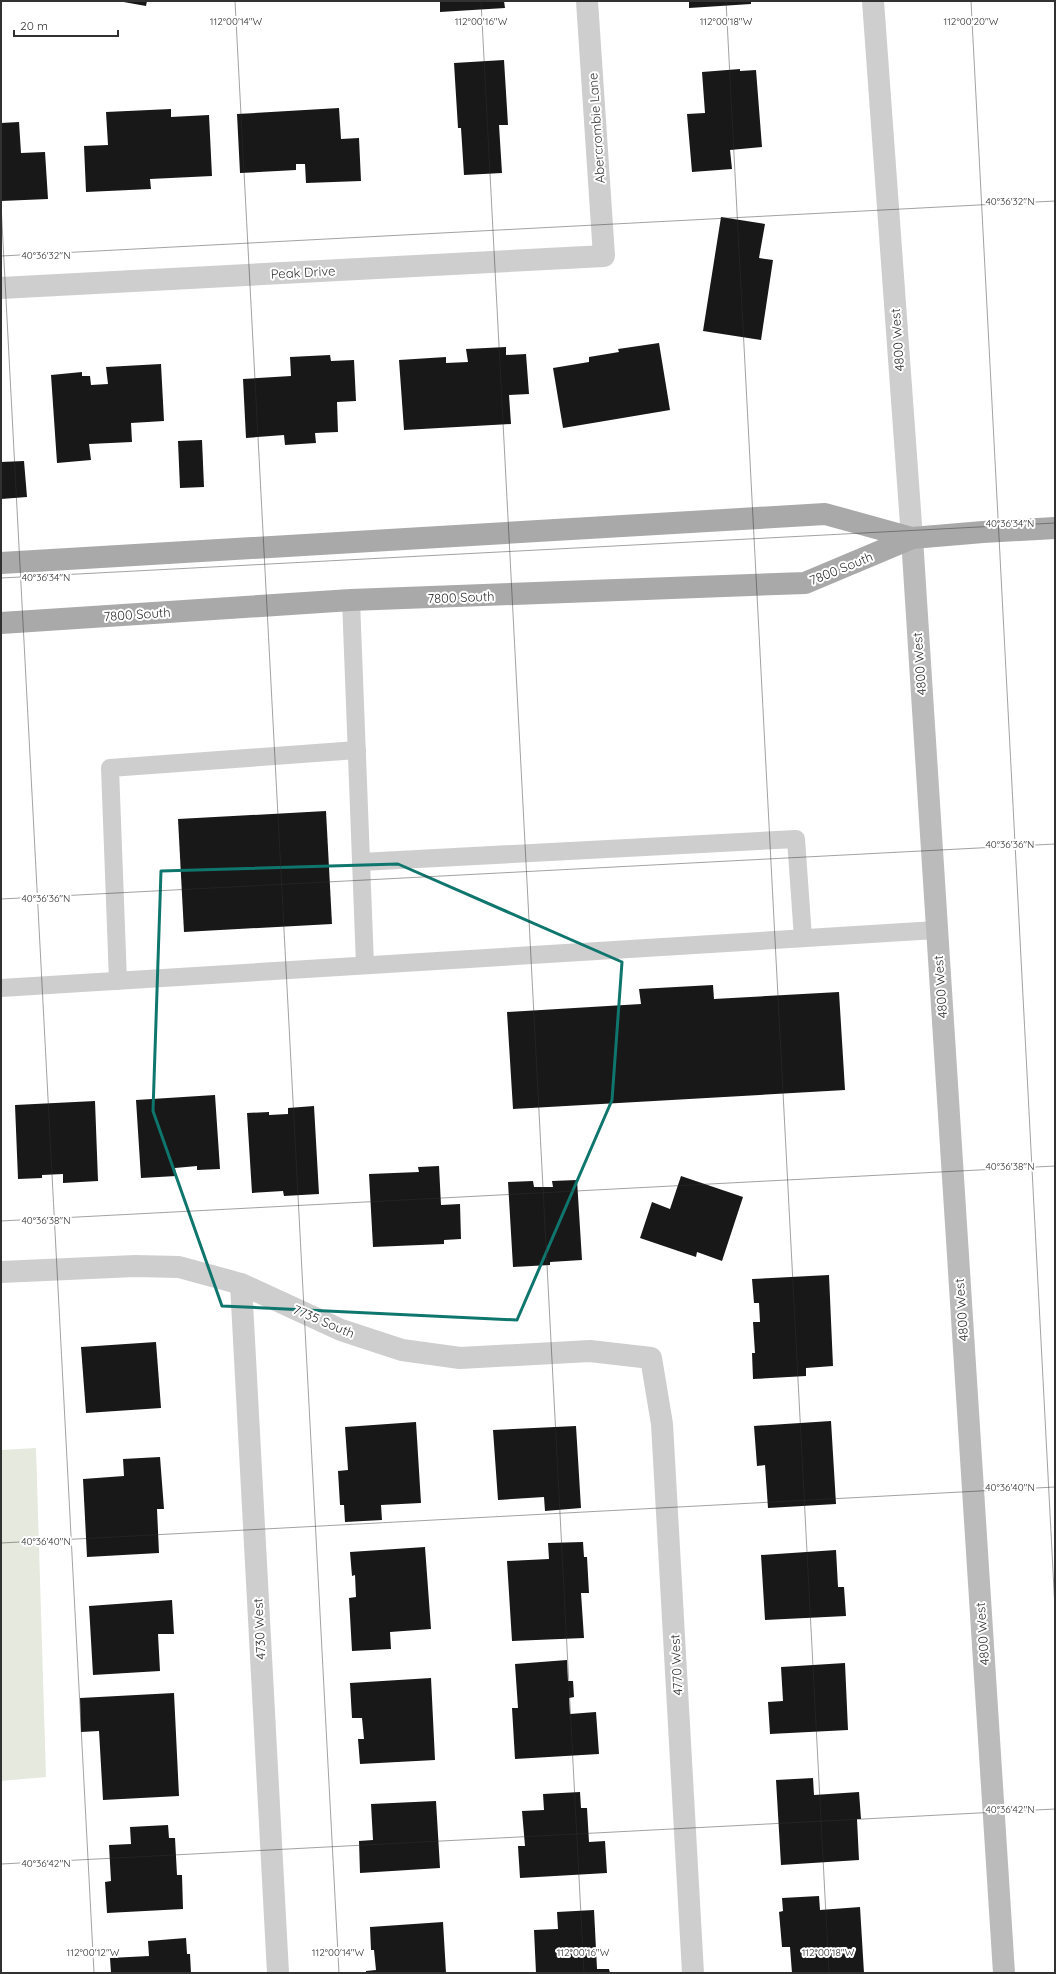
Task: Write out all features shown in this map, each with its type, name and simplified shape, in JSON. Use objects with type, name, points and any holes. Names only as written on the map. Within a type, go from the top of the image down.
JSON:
[{"type":"main road","name":"7800 South","points":[[1,563],[825,514],[912,538]]},
{"type":"main road","name":"7800 South","points":[[1,623],[351,600],[805,583],[912,538],[1055,528]]},
{"type":"main road","name":"4800 West","points":[[912,538],[1004,1973]]},
{"type":"street","name":"Abercrombie Lane","points":[[587,1],[604,256]]},
{"type":"street","name":"4800 West","points":[[873,1],[912,538]]},
{"type":"street","name":"Peak Drive","points":[[1,288],[604,256]]},
{"type":"street","name":"7735 South","points":[[1,1272],[136,1266],[179,1268],[241,1284],[341,1330],[402,1350],[460,1358],[590,1351],[651,1358]]},
{"type":"street","name":"4730 West","points":[[241,1284],[278,1973]]},
{"type":"street","name":"4770 West","points":[[651,1358],[662,1424],[693,1973]]},
{"type":"lane","points":[[351,600],[365,965]]},
{"type":"lane","points":[[118,981],[110,768],[357,750]]},
{"type":"lane","points":[[361,862],[796,839],[803,938]]},
{"type":"lane","points":[[1,988],[936,930]]},
{"type":"highlighted area","points":[[398,864],[622,962],[612,1100],[517,1320],[222,1306],[153,1111],[161,871]]},
{"type":"shaded area","points":[[36,1448],[46,1777],[1,1781],[1,1450]]},
{"type":"building","points":[[118,1],[147,1],[146,6]]},
{"type":"building","points":[[440,1],[504,1],[505,8],[440,12]]},
{"type":"building","points":[[689,1],[751,1],[751,4],[689,8]]},
{"type":"building","points":[[504,60],[508,125],[499,125],[502,173],[464,175],[461,128],[458,128],[454,63]]},
{"type":"building","points":[[740,69],[740,71],[756,70],[762,147],[730,150],[732,169],[692,172],[687,114],[705,113],[702,72]]},
{"type":"building","points":[[339,108],[341,139],[359,138],[361,181],[306,183],[305,164],[296,164],[296,170],[240,173],[237,114]]},
{"type":"building","points":[[171,109],[171,117],[209,115],[212,176],[150,179],[151,189],[86,192],[84,146],[108,145],[106,112]]},
{"type":"building","points":[[19,122],[21,153],[45,152],[48,199],[1,201],[1,123]]},
{"type":"building","points":[[721,217],[765,224],[759,258],[773,260],[761,340],[703,331]]},
{"type":"building","points":[[659,343],[670,410],[563,428],[553,368],[589,362],[589,357],[619,352],[618,349]]},
{"type":"building","points":[[506,347],[506,355],[526,354],[529,394],[509,395],[511,424],[404,430],[399,360],[446,357],[446,363],[468,362],[466,349]]},
{"type":"building","points":[[330,355],[331,361],[354,360],[356,401],[337,402],[338,432],[315,433],[316,443],[285,445],[284,435],[246,438],[243,379],[291,376],[290,357]]},
{"type":"building","points":[[161,364],[164,421],[131,423],[132,442],[89,444],[91,460],[57,463],[51,375],[82,372],[82,376],[90,376],[91,385],[108,384],[106,367]]},
{"type":"building","points":[[202,440],[204,487],[180,488],[178,441]]},
{"type":"building","points":[[24,461],[27,497],[1,499],[1,462]]},
{"type":"building","points":[[326,811],[332,924],[184,932],[178,819]]},
{"type":"building","points":[[713,985],[714,999],[839,992],[845,1090],[513,1109],[507,1012],[641,1004],[639,989]]},
{"type":"building","points":[[215,1095],[220,1169],[197,1170],[197,1166],[175,1168],[176,1176],[141,1178],[136,1100]]},
{"type":"building","points":[[95,1101],[98,1181],[63,1183],[63,1174],[42,1175],[42,1178],[18,1179],[15,1105]]},
{"type":"building","points":[[314,1106],[319,1194],[284,1196],[283,1191],[252,1193],[247,1113],[269,1112],[269,1115],[288,1114],[288,1108]]},
{"type":"building","points":[[439,1166],[441,1205],[460,1204],[461,1239],[444,1240],[444,1244],[373,1247],[369,1174],[419,1172],[418,1167]]},
{"type":"building","points":[[681,1176],[743,1197],[722,1261],[697,1252],[696,1257],[640,1238],[652,1202],[670,1209]]},
{"type":"building","points":[[577,1180],[582,1260],[550,1262],[550,1265],[513,1267],[508,1182],[533,1181],[534,1187],[553,1187],[552,1181]]},
{"type":"building","points":[[829,1275],[833,1366],[806,1368],[806,1376],[753,1379],[752,1353],[755,1353],[753,1322],[760,1322],[759,1303],[754,1303],[752,1279]]},
{"type":"building","points":[[156,1342],[161,1408],[86,1413],[81,1347]]},
{"type":"building","points":[[831,1421],[836,1504],[768,1508],[765,1465],[757,1466],[754,1426]]},
{"type":"building","points":[[416,1422],[421,1503],[381,1505],[382,1520],[345,1522],[344,1505],[340,1505],[338,1471],[348,1470],[345,1427]]},
{"type":"building","points":[[576,1426],[581,1508],[545,1511],[544,1497],[498,1500],[493,1430]]},
{"type":"building","points":[[160,1457],[164,1509],[157,1509],[159,1553],[87,1557],[83,1479],[124,1476],[123,1459]]},
{"type":"building","points":[[583,1542],[584,1557],[587,1557],[589,1593],[581,1593],[584,1638],[512,1641],[507,1561],[549,1559],[548,1543]]},
{"type":"building","points":[[425,1547],[431,1629],[390,1632],[391,1649],[352,1651],[349,1598],[356,1597],[355,1575],[352,1576],[350,1552]]},
{"type":"building","points":[[836,1550],[838,1587],[844,1587],[846,1616],[765,1620],[761,1555]]},
{"type":"building","points":[[172,1600],[174,1634],[158,1634],[160,1671],[93,1675],[89,1606]]},
{"type":"building","points":[[567,1660],[568,1681],[573,1681],[574,1697],[569,1698],[570,1714],[596,1712],[599,1754],[515,1759],[512,1708],[518,1708],[515,1664]]},
{"type":"building","points":[[845,1663],[848,1730],[770,1734],[768,1702],[783,1701],[781,1667]]},
{"type":"building","points":[[431,1678],[435,1760],[360,1764],[358,1739],[364,1739],[362,1718],[352,1718],[350,1683]]},
{"type":"building","points":[[174,1693],[179,1796],[103,1800],[99,1731],[81,1732],[80,1698]]},
{"type":"building","points":[[813,1778],[814,1795],[859,1792],[861,1819],[857,1819],[859,1860],[781,1865],[776,1780]]},
{"type":"building","points":[[580,1792],[581,1808],[587,1808],[589,1842],[605,1841],[607,1873],[520,1878],[518,1846],[525,1846],[522,1811],[544,1810],[543,1794]]},
{"type":"building","points":[[436,1801],[440,1868],[360,1873],[359,1841],[373,1840],[371,1804]]},
{"type":"building","points":[[168,1825],[169,1838],[175,1838],[177,1875],[182,1875],[183,1909],[107,1913],[105,1882],[111,1881],[109,1845],[131,1844],[130,1827]]},
{"type":"building","points":[[819,1896],[820,1910],[860,1907],[864,1973],[792,1973],[790,1947],[782,1947],[779,1912],[783,1911],[782,1898]]},
{"type":"building","points":[[594,1910],[597,1969],[609,1969],[610,1973],[536,1973],[534,1930],[558,1929],[557,1912]]},
{"type":"building","points":[[443,1922],[446,1973],[366,1973],[366,1971],[376,1970],[374,1950],[371,1950],[370,1927]]},
{"type":"building","points":[[186,1938],[187,1954],[190,1954],[191,1973],[111,1973],[110,1958],[149,1956],[148,1941]]}]
